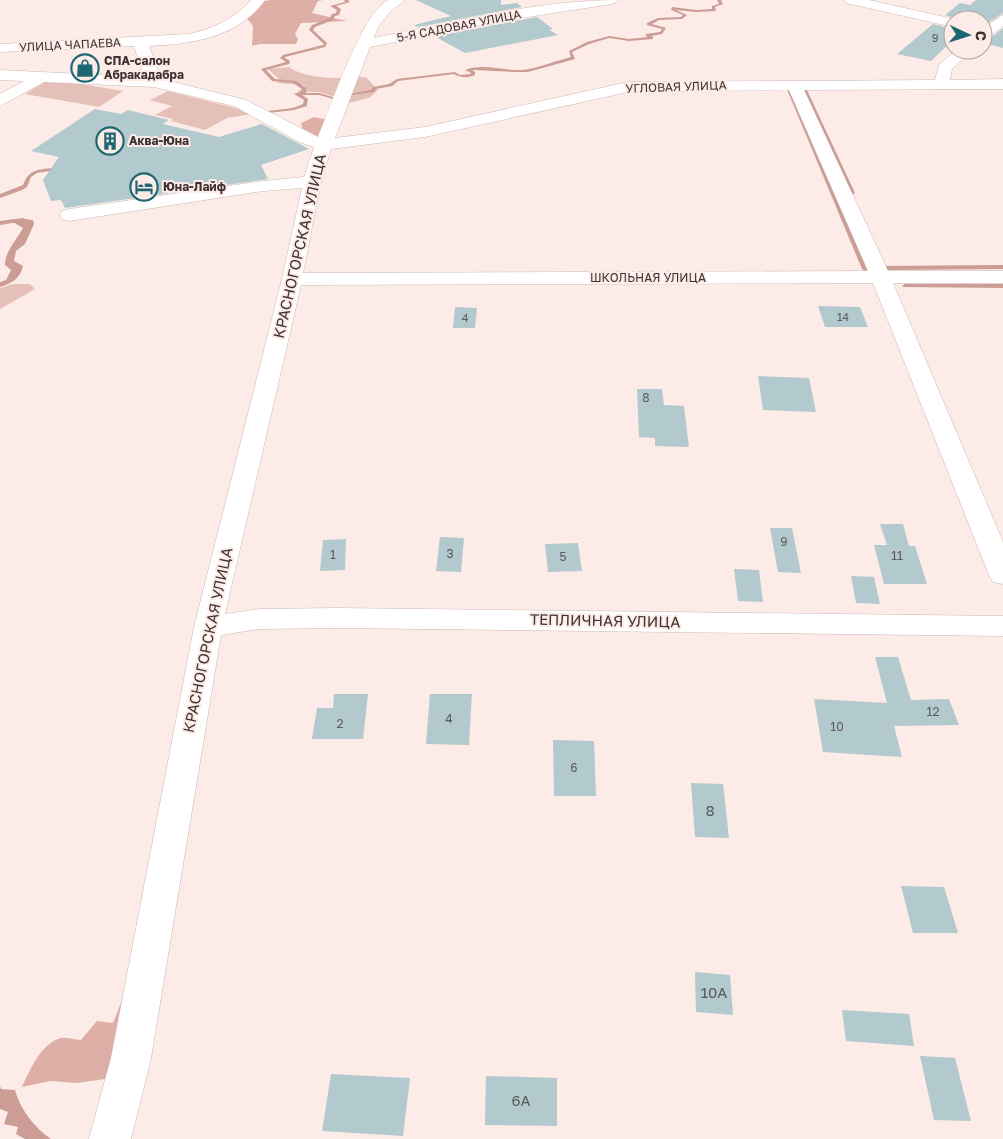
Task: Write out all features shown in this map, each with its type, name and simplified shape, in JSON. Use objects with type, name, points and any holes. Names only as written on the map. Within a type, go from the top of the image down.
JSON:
[{"type":"street","name":"УЛИЦА ЧАПАЕВА","points":[[0,48],[140,42],[202,36],[242,20],[258,0]]},
{"type":"street","name":"КРАСНОГОРСКАЯ УЛИЦА","points":[[112,1131],[131,1058],[208,627],[292,279],[312,182],[324,145],[371,26],[386,8],[398,0]]},
{"type":"street","name":"5-Я САДОВАЯ УЛИЦА","points":[[365,44],[468,23],[612,0]]},
{"type":"street","points":[[850,0],[943,21]]},
{"type":"street","points":[[140,42],[154,80]]},
{"type":"street","points":[[942,84],[944,68],[953,60]]},
{"type":"street","points":[[121,64],[118,72],[240,103],[305,138],[324,145]]},
{"type":"street","points":[[0,75],[154,80]]},
{"type":"street","points":[[0,101],[43,76]]},
{"type":"street","name":"УГЛОВАЯ УЛИЦА","points":[[324,145],[425,132],[628,87],[1003,84]]},
{"type":"street","points":[[794,85],[891,301],[1003,575]]},
{"type":"street","points":[[70,215],[263,186],[312,182]]},
{"type":"street","name":"ШКОЛЬНАЯ УЛИЦА","points":[[292,279],[1003,276]]},
{"type":"street","name":"ТЕПЛИЧНАЯ УЛИЦА","points":[[208,627],[260,620],[337,618],[1003,626]]},
{"type":"shaded area","points":[[270,0],[323,0],[318,1],[312,13],[347,21],[301,23],[295,34],[298,39],[296,44],[260,44],[252,46],[253,26],[244,15],[255,3]]},
{"type":"shaded area","points":[[289,67],[309,75],[347,78],[339,98],[318,92],[298,92],[305,85],[277,83],[280,80],[268,69]]},
{"type":"shaded area","points":[[357,76],[367,78],[378,90],[369,98],[345,104]]},
{"type":"shaded area","points":[[50,79],[123,91],[99,107],[25,94]]},
{"type":"shaded area","points":[[168,91],[252,114],[227,118],[205,130],[171,121],[173,119],[155,115],[172,106],[150,100]]},
{"type":"shaded area","points":[[314,117],[329,120],[321,141],[304,135],[301,123]]},
{"type":"shaded area","points":[[25,219],[33,220],[34,224],[25,244],[16,251],[14,261],[23,266],[22,270],[15,280],[0,287],[0,282],[6,280],[11,270],[5,265],[5,260],[11,246],[23,228],[13,222]]},
{"type":"shaded area","points":[[13,284],[30,284],[35,289],[0,309],[0,288]]},
{"type":"shaded area","points":[[138,984],[105,1079],[77,1083],[50,1081],[22,1087],[37,1058],[48,1045],[61,1038],[81,1040],[97,1021],[113,1023],[124,995]]},
{"type":"shaded area","points":[[0,1086],[1,1089],[15,1090],[20,1104],[29,1118],[51,1139],[25,1139],[16,1134],[18,1127],[4,1124],[8,1112],[0,1109]]},
{"type":"building","points":[[416,0],[501,0],[501,5],[517,3],[522,7],[418,27],[414,25],[451,16]]},
{"type":"building","points":[[976,0],[1003,0],[1003,13],[993,20],[993,10],[951,10],[960,3],[970,5]]},
{"type":"building","points":[[537,17],[553,29],[549,30],[558,35],[465,53],[434,36]]},
{"type":"building","points":[[933,24],[943,26],[943,50],[931,61],[897,54]]},
{"type":"building","points":[[1003,28],[1003,48],[993,46],[993,36]]},
{"type":"building","points":[[95,109],[121,114],[128,110],[169,120],[163,124],[219,137],[262,124],[309,149],[261,165],[268,179],[65,208],[61,200],[51,201],[43,180],[59,157],[31,151]]},
{"type":"building","points":[[818,306],[860,307],[868,327],[825,327]]},
{"type":"building","points":[[455,307],[477,308],[475,328],[453,328]]},
{"type":"building","points":[[758,376],[809,378],[816,412],[763,410]]},
{"type":"building","points":[[637,389],[662,389],[664,405],[684,406],[689,447],[655,446],[655,438],[639,437]]},
{"type":"building","points":[[880,524],[903,524],[909,546],[915,546],[927,584],[884,584],[874,545],[887,545]]},
{"type":"building","points":[[770,528],[792,528],[801,573],[778,572]]},
{"type":"building","points":[[440,537],[464,538],[461,572],[436,571]]},
{"type":"building","points":[[346,539],[345,570],[320,571],[323,540]]},
{"type":"building","points":[[578,543],[582,571],[548,572],[545,544]]},
{"type":"building","points":[[734,569],[759,570],[763,602],[738,601]]},
{"type":"building","points":[[851,576],[874,577],[880,604],[856,603]]},
{"type":"building","points":[[875,657],[898,657],[911,700],[949,699],[959,725],[894,726],[902,757],[823,752],[814,699],[887,703]]},
{"type":"building","points":[[334,694],[368,694],[363,739],[312,739],[317,708],[333,708]]},
{"type":"building","points":[[430,694],[472,694],[469,745],[426,744]]},
{"type":"building","points":[[553,740],[594,741],[596,796],[554,796]]},
{"type":"building","points":[[691,783],[723,784],[729,838],[695,837]]},
{"type":"building","points":[[901,886],[944,887],[958,933],[913,933]]},
{"type":"building","points":[[695,972],[730,975],[733,1015],[696,1012]]},
{"type":"building","points":[[842,1010],[909,1014],[914,1046],[846,1041]]},
{"type":"building","points":[[920,1056],[955,1058],[971,1121],[934,1120]]},
{"type":"building","points":[[331,1074],[410,1078],[403,1136],[322,1131]]},
{"type":"building","points":[[486,1076],[557,1078],[557,1126],[485,1125]]},
{"type":"waterway","points":[[296,94],[304,92],[304,89],[294,82],[274,80],[263,69],[288,63],[288,61],[282,58],[284,56],[324,46],[326,44],[311,30],[313,26],[332,19],[333,15],[338,14],[339,9],[332,6],[348,2],[346,0]]},
{"type":"waterway","points":[[345,95],[372,91],[375,88],[390,85],[397,80],[455,73],[459,76],[473,75],[473,72],[467,70],[474,69],[514,71],[535,69],[574,58],[570,52],[588,43],[609,37],[629,40],[652,38],[647,35],[661,33],[664,28],[648,24],[658,19],[682,18],[685,15],[673,8],[696,11],[715,10],[713,7],[721,4],[719,0]]},
{"type":"waterway","points":[[788,88],[865,269]]},
{"type":"waterway","points":[[804,88],[852,193]]},
{"type":"waterway","points":[[270,112],[294,109],[305,105],[306,99],[296,94]]},
{"type":"waterway","points":[[296,94],[319,94],[337,99]]},
{"type":"waterway","points":[[0,196],[25,186],[29,176],[36,172],[54,169]]},
{"type":"waterway","points":[[0,223],[23,220]]},
{"type":"waterway","points":[[885,268],[1003,267]]},
{"type":"waterway","points":[[905,286],[1003,286]]},
{"type":"place","name":"СПА-салон Абракадабра","points":[[85,68]]},
{"type":"place","name":"Аква-Юна","points":[[110,141]]},
{"type":"place","name":"Юна-Лайф","points":[[144,187]]}]
